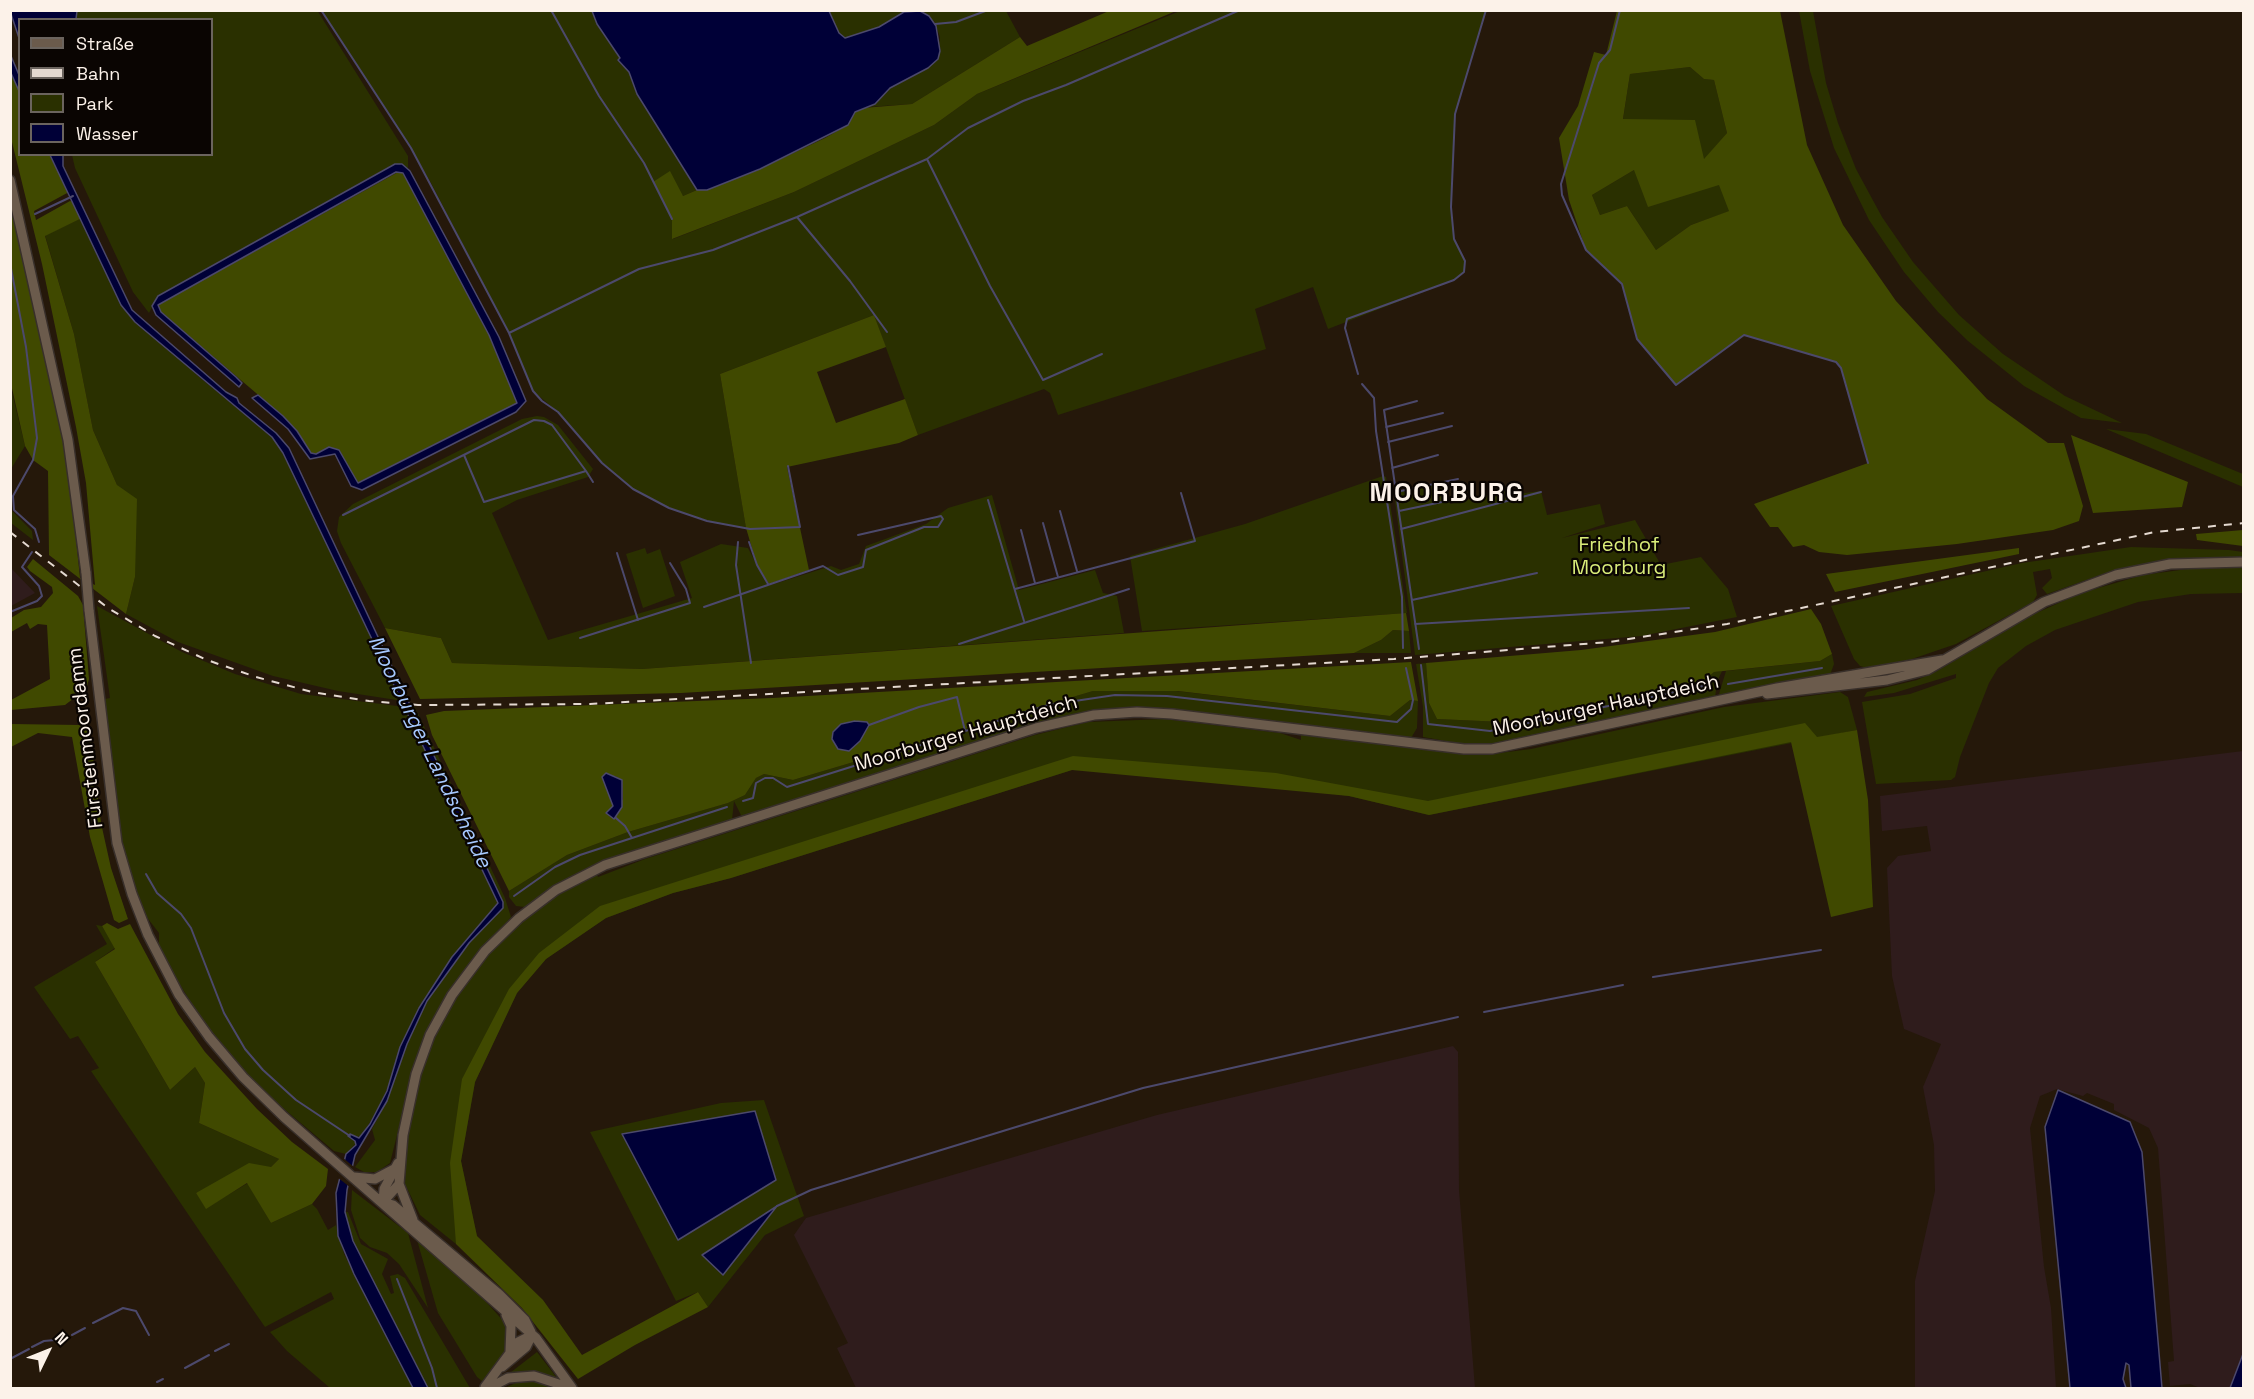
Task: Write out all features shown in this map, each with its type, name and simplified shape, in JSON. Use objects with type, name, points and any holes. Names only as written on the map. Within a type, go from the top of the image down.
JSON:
[{"type":"main road","name":"Fürstenmoordamm","points":[[10,180],[68,440],[86,573],[117,843],[129,885],[148,935],[179,995],[209,1037],[260,1095],[332,1159],[354,1177],[368,1184],[388,1210],[532,1335]]},
{"type":"main road","name":"Moorburger Hauptdeich","points":[[1756,694],[1853,685],[1912,675],[1927,670],[2028,609],[2098,580],[2170,564],[2244,562]]},
{"type":"main road","name":"Moorburger Hauptdeich","points":[[399,1184],[398,1163],[407,1106],[430,1035],[452,995],[485,951],[519,918],[556,890],[605,865],[1036,728],[1094,715],[1137,712],[1172,714],[1483,749],[1519,745],[1777,688],[1942,660]]},
{"type":"main road","points":[[1851,675],[1853,685]]},
{"type":"main road","name":"Moorburger Hauptdeich","points":[[383,1202],[384,1189],[398,1163]]},
{"type":"main road","points":[[368,1184],[386,1175],[398,1163]]},
{"type":"main road","points":[[383,1202],[399,1184]]},
{"type":"main road","points":[[399,1184],[405,1204],[416,1225]]},
{"type":"main road","name":"Fürstenmoordamm","points":[[383,1202],[393,1205],[510,1304],[525,1320],[532,1335]]},
{"type":"main road","points":[[502,1308],[511,1326],[510,1351]]},
{"type":"main road","points":[[487,1389],[510,1351],[524,1337],[532,1335]]},
{"type":"main road","points":[[499,1370],[526,1347],[532,1335]]},
{"type":"main road","points":[[532,1335],[545,1348],[572,1389]]},
{"type":"main road","points":[[487,1389],[508,1378],[534,1376],[551,1379],[572,1389]]},
{"type":"shaded area","points":[[10,567],[35,593],[11,606],[10,606]]},
{"type":"shaded area","points":[[2243,751],[2244,1354],[2230,1388],[2200,1388],[2190,1384],[2170,1386],[2168,1362],[2174,1361],[2158,1148],[2149,1128],[2114,1110],[2114,1104],[2087,1093],[2083,1096],[2057,1089],[2040,1096],[2030,1128],[2044,1267],[2051,1308],[2056,1388],[1915,1388],[1915,1281],[1935,1191],[1934,1145],[1923,1087],[1941,1044],[1904,1029],[1892,976],[1887,868],[1898,856],[1931,851],[1927,826],[1882,831],[1880,796]]},
{"type":"shaded area","points":[[1453,1046],[1458,1052],[1459,1190],[1475,1388],[856,1388],[837,1348],[848,1343],[794,1235],[806,1218],[1157,1115]]},
{"type":"green space","points":[[317,10],[408,156],[408,168],[394,164],[158,296],[149,313],[133,292],[75,168],[72,156],[213,156],[213,18],[76,18],[77,11]]},
{"type":"green space","points":[[321,11],[592,11],[597,24],[620,58],[618,60],[629,72],[637,94],[697,190],[683,196],[653,182],[672,219],[673,239],[794,192],[934,125],[977,94],[1180,11],[1486,11],[1455,114],[1451,207],[1454,239],[1465,261],[1464,272],[1454,280],[1328,329],[1313,287],[1255,309],[1266,349],[1058,415],[1050,393],[1044,389],[918,435],[874,315],[720,374],[746,528],[707,521],[669,508],[633,489],[602,463],[558,412],[533,391],[509,333],[431,183],[406,140]]},
{"type":"green space","points":[[829,11],[910,11],[879,27],[845,38],[839,33]]},
{"type":"green space","points":[[916,11],[1006,11],[1020,37],[912,104],[867,107],[875,104],[890,88],[925,70],[938,59],[940,37],[934,21]]},
{"type":"green space","points":[[1109,11],[1176,11],[977,94],[934,125],[794,192],[672,239],[672,219],[653,182],[670,171],[683,196],[697,190],[707,190],[760,169],[825,138],[848,125],[855,112],[863,108],[912,104],[1020,37],[1027,46]]},
{"type":"green space","points":[[1617,11],[1780,11],[1807,145],[1843,225],[1896,301],[1987,399],[2048,443],[2064,443],[2083,506],[2079,521],[2053,530],[1957,544],[1847,555],[1819,552],[1804,545],[1793,547],[1778,527],[1770,527],[1754,504],[1868,463],[1841,368],[1836,362],[1744,335],[1676,385],[1637,339],[1622,284],[1586,250],[1569,200],[1559,138],[1578,106],[1594,52],[1606,55]],"holes":[[[1690,67],[1704,79],[1714,80],[1727,133],[1704,159],[1695,120],[1623,119],[1630,74]],[[1634,170],[1648,207],[1719,185],[1729,211],[1691,225],[1656,250],[1627,206],[1600,215],[1592,195]]]},
{"type":"green space","points":[[1799,11],[1813,11],[1826,83],[1838,123],[1856,169],[1882,217],[1913,262],[1959,315],[2003,354],[2065,396],[2122,423],[2081,418],[2024,386],[1968,341],[1938,312],[1904,272],[1869,220],[1834,148],[1810,71]]},
{"type":"green space","points":[[1690,67],[1704,79],[1714,80],[1727,133],[1704,160],[1623,120],[1630,74]]},
{"type":"green space","points":[[11,73],[18,89],[18,156],[51,156],[69,192],[34,211],[36,220],[70,201],[74,202],[82,218],[45,236],[74,334],[93,430],[117,485],[137,499],[135,577],[126,614],[49,555],[48,471],[33,460],[25,446],[11,384],[10,195],[68,460],[80,578],[95,585],[86,483],[76,427],[42,264],[11,138]]},
{"type":"green space","points":[[1634,170],[1720,185],[1730,211],[1691,225],[1656,250],[1627,206],[1600,215],[1592,195]]},
{"type":"green space","points":[[400,171],[405,175],[489,335],[517,403],[358,483],[339,450],[329,447],[316,454],[311,453],[297,431],[283,416],[161,312],[158,305]]},
{"type":"green space","points":[[82,218],[121,304],[198,376],[272,437],[283,453],[403,701],[338,691],[273,676],[178,642],[126,614],[135,577],[117,485],[93,430],[74,334],[45,235]]},
{"type":"green space","points":[[874,315],[886,347],[817,372],[836,423],[905,399],[918,435],[899,443],[787,467],[809,570],[769,584],[757,565],[746,528],[720,374]]},
{"type":"green space","points":[[10,384],[25,446],[11,469],[10,469]]},
{"type":"green space","points":[[544,417],[558,425],[593,469],[588,477],[517,500],[492,513],[548,640],[692,598],[680,562],[721,544],[748,548],[768,586],[831,566],[841,570],[859,564],[866,546],[926,524],[948,508],[992,495],[1019,590],[1095,570],[1103,593],[1117,596],[1124,633],[642,669],[452,663],[441,638],[385,628],[341,543],[337,531],[339,517],[353,504],[522,419]]},
{"type":"green space","points":[[2106,429],[2146,434],[2243,474],[2243,487]]},
{"type":"green space","points":[[2071,435],[2188,482],[2182,507],[2093,513]]},
{"type":"green space","points":[[1383,476],[1386,477],[1407,613],[1142,631],[1130,556],[1245,524]]},
{"type":"green space","name":"Friedhof Moorburg","points":[[1445,482],[1450,504],[1508,490],[1516,494],[1541,491],[1547,515],[1600,504],[1605,524],[1562,538],[1635,520],[1661,565],[1701,557],[1728,589],[1737,617],[1641,636],[1415,655],[1394,493]]},
{"type":"green space","points":[[11,510],[32,531],[33,540],[11,523]]},
{"type":"green space","points":[[2243,530],[2243,546],[2197,540],[2196,534]]},
{"type":"green space","points":[[2131,547],[2229,550],[2243,552],[2243,557],[2166,560],[2109,572],[2047,594],[2042,588],[2052,578],[2050,569],[2033,572],[2037,595],[2033,602],[1956,644],[1912,659],[1867,668],[1860,666],[1854,659],[1831,606],[2022,563]]},
{"type":"green space","points":[[645,548],[647,554],[660,549],[675,596],[643,608],[626,554]]},
{"type":"green space","points":[[2019,548],[2019,554],[1835,592],[1826,574]]},
{"type":"green space","points":[[33,559],[78,596],[83,605],[89,679],[85,693],[82,692],[65,705],[11,710],[11,700],[50,679],[47,625],[38,624],[30,629],[27,623],[11,632],[11,618],[24,610],[41,607],[53,593],[52,587],[27,567]]},
{"type":"green space","points":[[2195,568],[2243,568],[2243,593],[2191,594],[2138,602],[2055,630],[2026,646],[1998,668],[1989,683],[1960,757],[1955,777],[1951,780],[1876,784],[1862,702],[1910,694],[1956,678],[1956,674],[1894,693],[1864,697],[1867,692],[1917,680],[1937,671],[2032,615],[2081,593],[2143,575]]},
{"type":"green space","points":[[97,606],[182,652],[235,674],[301,694],[405,707],[498,903],[419,1008],[381,1104],[361,1137],[349,1135],[356,1143],[346,1154],[334,1151],[258,1087],[202,1020],[159,951],[159,933],[142,911],[123,847],[115,800],[105,699],[110,698]]},
{"type":"green space","points":[[1811,609],[1821,624],[1832,654],[1820,661],[1714,672],[1705,680],[1503,722],[1437,719],[1429,703],[1426,663],[1581,650],[1715,632]]},
{"type":"green space","points":[[1406,613],[1409,631],[1393,630],[1381,640],[1354,653],[681,693],[420,699],[385,628],[441,638],[452,663],[642,669]]},
{"type":"green space","points":[[1393,630],[1409,631],[1411,653],[1354,653],[1381,640]]},
{"type":"green space","points":[[1832,654],[1834,664],[1830,675],[1721,697],[1719,694],[1726,671],[1820,661]]},
{"type":"green space","points":[[1411,662],[1418,701],[1410,700],[1390,716],[1178,691],[1093,691],[793,780],[764,774],[756,778],[745,795],[728,803],[628,832],[567,855],[509,891],[432,735],[426,715],[444,711],[772,698]],"holes":[[[615,776],[622,780],[623,799],[610,817],[608,814],[613,806],[604,781]]]},
{"type":"green space","points":[[1426,663],[1429,703],[1437,719],[1503,722],[1705,680],[1714,672],[1722,671],[1717,682],[1715,698],[1507,744],[1475,746],[1423,737],[1423,707],[1416,664]]},
{"type":"green space","points":[[1159,689],[1390,716],[1410,700],[1418,701],[1417,728],[1411,738],[1145,707],[1080,713],[1048,720],[742,817],[734,801],[732,820],[598,864],[557,884],[525,907],[516,906],[509,897],[509,891],[567,855],[628,832],[728,803],[745,795],[756,778],[764,774],[793,780],[1093,691]]},
{"type":"green space","points":[[1840,692],[1848,697],[1857,730],[1429,815],[1349,796],[1172,773],[1072,770],[731,878],[673,893],[606,918],[546,959],[517,993],[475,1082],[461,1161],[477,1237],[456,1244],[420,1215],[405,1184],[411,1106],[427,1051],[458,992],[486,955],[536,908],[596,873],[598,877],[645,859],[1035,735],[1088,722],[1164,719],[1280,733],[1301,740],[1301,735],[1484,755],[1531,749],[1724,707]]},
{"type":"green space","points":[[411,707],[415,707],[505,898],[511,917],[452,988],[415,1064],[390,1163],[377,1172],[364,1172],[355,1167],[375,1140],[372,1129],[387,1101],[407,1044],[427,1001],[469,943],[504,906]]},
{"type":"green space","points":[[1805,723],[1817,737],[1857,730],[1868,800],[1873,907],[1831,917],[1791,742],[1429,815],[1349,796],[1072,770],[731,878],[673,893],[606,918],[546,959],[517,993],[475,1082],[461,1161],[477,1236],[543,1300],[582,1355],[698,1292],[708,1307],[635,1345],[578,1379],[522,1308],[456,1244],[450,1163],[462,1079],[509,989],[539,953],[600,906],[1073,756],[1276,773],[1428,801]]},
{"type":"green space","points":[[11,724],[80,725],[90,732],[101,823],[111,868],[128,919],[119,923],[114,920],[90,837],[72,737],[38,733],[11,747]]},
{"type":"green space","points":[[107,923],[118,929],[130,924],[178,1014],[205,1052],[257,1109],[292,1142],[328,1169],[326,1186],[312,1204],[271,1223],[247,1183],[206,1209],[196,1193],[249,1163],[271,1167],[279,1159],[199,1123],[205,1083],[195,1067],[170,1090],[95,962],[115,949],[102,926]]},
{"type":"green space","points":[[96,925],[102,926],[115,948],[95,962],[170,1090],[195,1067],[205,1083],[199,1123],[279,1159],[271,1167],[196,1193],[206,1208],[248,1183],[271,1223],[312,1204],[328,1230],[336,1225],[344,1254],[413,1388],[330,1388],[287,1351],[270,1332],[334,1299],[331,1292],[265,1327],[249,1304],[91,1071],[99,1068],[78,1036],[70,1039],[34,987],[107,944]]},
{"type":"green space","points":[[764,1100],[804,1216],[765,1235],[708,1307],[698,1292],[676,1301],[590,1132],[721,1103]]},
{"type":"green space","points":[[352,1190],[408,1233],[428,1308],[399,1264],[387,1253],[370,1247],[360,1238],[351,1210]]},
{"type":"green space","points":[[345,1212],[348,1212],[361,1244],[388,1259],[382,1274],[391,1294],[394,1293],[390,1276],[398,1274],[405,1278],[470,1388],[428,1388],[353,1241]]},
{"type":"green space","points":[[417,1240],[421,1240],[480,1295],[506,1324],[507,1352],[482,1381],[477,1377],[438,1313]]},
{"type":"green space","points":[[537,1352],[557,1378],[529,1371],[506,1376]]},
{"type":"green space","points":[[539,1381],[560,1388],[505,1388],[518,1382]]},
{"type":"water","points":[[10,11],[77,11],[76,18],[18,18],[18,35]]},
{"type":"water","points":[[592,11],[829,11],[839,33],[845,38],[879,27],[904,12],[920,11],[929,16],[936,26],[940,51],[938,59],[928,68],[890,88],[875,104],[855,112],[848,125],[760,169],[707,190],[697,190],[637,94],[629,72],[618,60],[620,58],[597,24]]},
{"type":"water","points":[[11,56],[18,73],[18,89],[11,73]]},
{"type":"water","name":"Moorburger Landscheide","points":[[50,156],[63,156],[63,166],[132,310],[226,392],[237,398],[239,403],[276,433],[289,448],[503,902],[503,908],[469,943],[427,1001],[407,1044],[387,1101],[355,1155],[347,1190],[345,1212],[353,1241],[428,1388],[413,1388],[354,1274],[338,1236],[336,1193],[346,1154],[356,1145],[355,1141],[348,1136],[350,1134],[359,1138],[370,1124],[387,1091],[400,1047],[419,1008],[452,957],[498,903],[283,453],[272,437],[135,322],[121,305]]},
{"type":"water","points":[[395,164],[402,164],[410,171],[499,337],[526,401],[516,412],[362,490],[351,486],[335,454],[310,459],[288,429],[252,398],[258,395],[283,416],[297,431],[311,453],[316,454],[329,447],[339,450],[358,483],[517,403],[489,335],[403,173],[396,172],[158,305],[161,312],[242,383],[239,387],[156,315],[152,306],[158,296]]},
{"type":"water","points":[[855,721],[867,722],[869,725],[860,741],[849,751],[838,749],[832,739],[833,732],[841,724]]},
{"type":"water","points":[[606,773],[622,780],[622,807],[614,819],[606,813],[613,806],[602,777]]},
{"type":"water","points":[[2058,1090],[2130,1122],[2142,1152],[2162,1388],[2131,1388],[2129,1365],[2126,1363],[2123,1379],[2126,1388],[2070,1388],[2045,1127]]},
{"type":"water","points":[[755,1111],[776,1180],[678,1240],[622,1134]]},
{"type":"water","points":[[777,1206],[723,1275],[702,1255]]},
{"type":"water","points":[[2243,1354],[2243,1388],[2230,1388]]},
{"type":"pier","points":[[342,1157],[354,1167],[351,1188],[337,1177]]},
{"type":"waterway","points":[[321,10],[411,148],[509,333],[639,269],[713,250],[797,217],[927,159],[968,128],[1023,101],[1066,85],[1240,10]]},
{"type":"waterway","points":[[551,10],[599,96],[644,163],[672,219]]},
{"type":"waterway","points":[[935,24],[956,22],[988,10]]},
{"type":"waterway","points":[[1358,374],[1345,328],[1347,319],[1454,280],[1464,272],[1465,261],[1454,239],[1451,207],[1455,114],[1486,10]]},
{"type":"waterway","points":[[1620,10],[1610,50],[1599,63],[1561,184],[1562,195],[1586,250],[1622,284],[1637,339],[1676,385],[1744,335],[1836,362],[1841,368],[1868,463]]},
{"type":"waterway","points":[[927,159],[990,286],[1043,380],[1102,354]]},
{"type":"waterway","points":[[35,214],[73,196]]},
{"type":"waterway","points":[[797,217],[850,281],[887,332]]},
{"type":"waterway","points":[[10,263],[26,347],[37,438],[33,460],[13,496],[14,510],[35,529],[39,542]]},
{"type":"waterway","points":[[509,333],[533,391],[542,401],[558,412],[602,463],[633,489],[669,508],[707,521],[750,529],[800,527],[788,466]]},
{"type":"waterway","points":[[1362,384],[1374,398],[1376,431],[1402,597],[1403,648]]},
{"type":"waterway","points":[[1417,401],[1384,410],[1419,649]]},
{"type":"waterway","points":[[1386,427],[1443,413]]},
{"type":"waterway","points":[[343,515],[534,420],[552,425],[586,471],[484,502],[464,455]]},
{"type":"waterway","points":[[1388,442],[1452,426]]},
{"type":"waterway","points":[[1392,468],[1438,455]]},
{"type":"waterway","points":[[586,471],[593,482]]},
{"type":"waterway","points":[[1396,492],[1458,479]]},
{"type":"waterway","points":[[1401,529],[1541,492]]},
{"type":"waterway","points":[[1015,589],[1195,541],[1181,493]]},
{"type":"waterway","points":[[1399,511],[1461,498]]},
{"type":"waterway","points":[[988,500],[1024,621]]},
{"type":"waterway","points":[[1060,511],[1077,571]]},
{"type":"waterway","points":[[704,607],[823,566],[838,575],[863,567],[866,550],[924,527],[938,527],[943,519],[941,516],[858,535]]},
{"type":"waterway","points":[[1043,523],[1058,577]]},
{"type":"waterway","points":[[1021,530],[1035,583]]},
{"type":"waterway","points":[[738,542],[736,565],[751,663]]},
{"type":"waterway","points":[[749,542],[757,565],[768,584]]},
{"type":"waterway","points":[[10,612],[37,601],[42,596],[39,586],[22,567],[32,552]]},
{"type":"waterway","points":[[617,553],[638,620]]},
{"type":"waterway","points":[[580,638],[690,603],[686,589],[670,563]]},
{"type":"waterway","points":[[1412,600],[1537,573]]},
{"type":"waterway","points":[[959,644],[1129,589]]},
{"type":"waterway","points":[[1415,624],[1689,608]]},
{"type":"waterway","points":[[1421,665],[1428,724],[1490,731],[1708,685]]},
{"type":"waterway","points":[[743,801],[753,798],[756,783],[765,778],[773,778],[787,787],[1048,705],[1115,695],[1167,696],[1397,722],[1411,709],[1413,700],[1406,668]]},
{"type":"waterway","points":[[1728,684],[1822,668]]},
{"type":"waterway","points":[[869,725],[919,707],[957,697],[965,731]]},
{"type":"waterway","points":[[514,896],[555,867],[580,855],[727,807]]},
{"type":"waterway","points":[[616,818],[625,826],[632,838]]},
{"type":"waterway","points":[[146,874],[157,893],[181,914],[191,928],[224,1013],[245,1049],[263,1070],[296,1100],[350,1136]]},
{"type":"waterway","points":[[1653,977],[1821,950]]},
{"type":"waterway","points":[[1484,1012],[1623,985]]},
{"type":"waterway","points":[[777,1206],[811,1190],[1143,1088],[1458,1017]]},
{"type":"waterway","points":[[397,1279],[432,1368],[437,1388]]},
{"type":"waterway","points":[[93,1323],[123,1308],[136,1311],[149,1335]]},
{"type":"waterway","points":[[72,1335],[85,1328]]},
{"type":"waterway","points":[[32,1347],[44,1341],[66,1339]]},
{"type":"waterway","points":[[215,1351],[229,1344]]},
{"type":"waterway","points":[[10,1359],[29,1349]]},
{"type":"waterway","points":[[185,1368],[209,1355]]},
{"type":"waterway","points":[[157,1382],[163,1379]]},
{"type":"railway","points":[[10,532],[108,608],[155,636],[207,660],[256,677],[312,692],[369,701],[418,705],[590,704],[1394,659],[1609,642],[1727,624],[2155,532],[2244,523]]},
{"type":"district","name":"MOORBURG","points":[[1447,494]]}]
